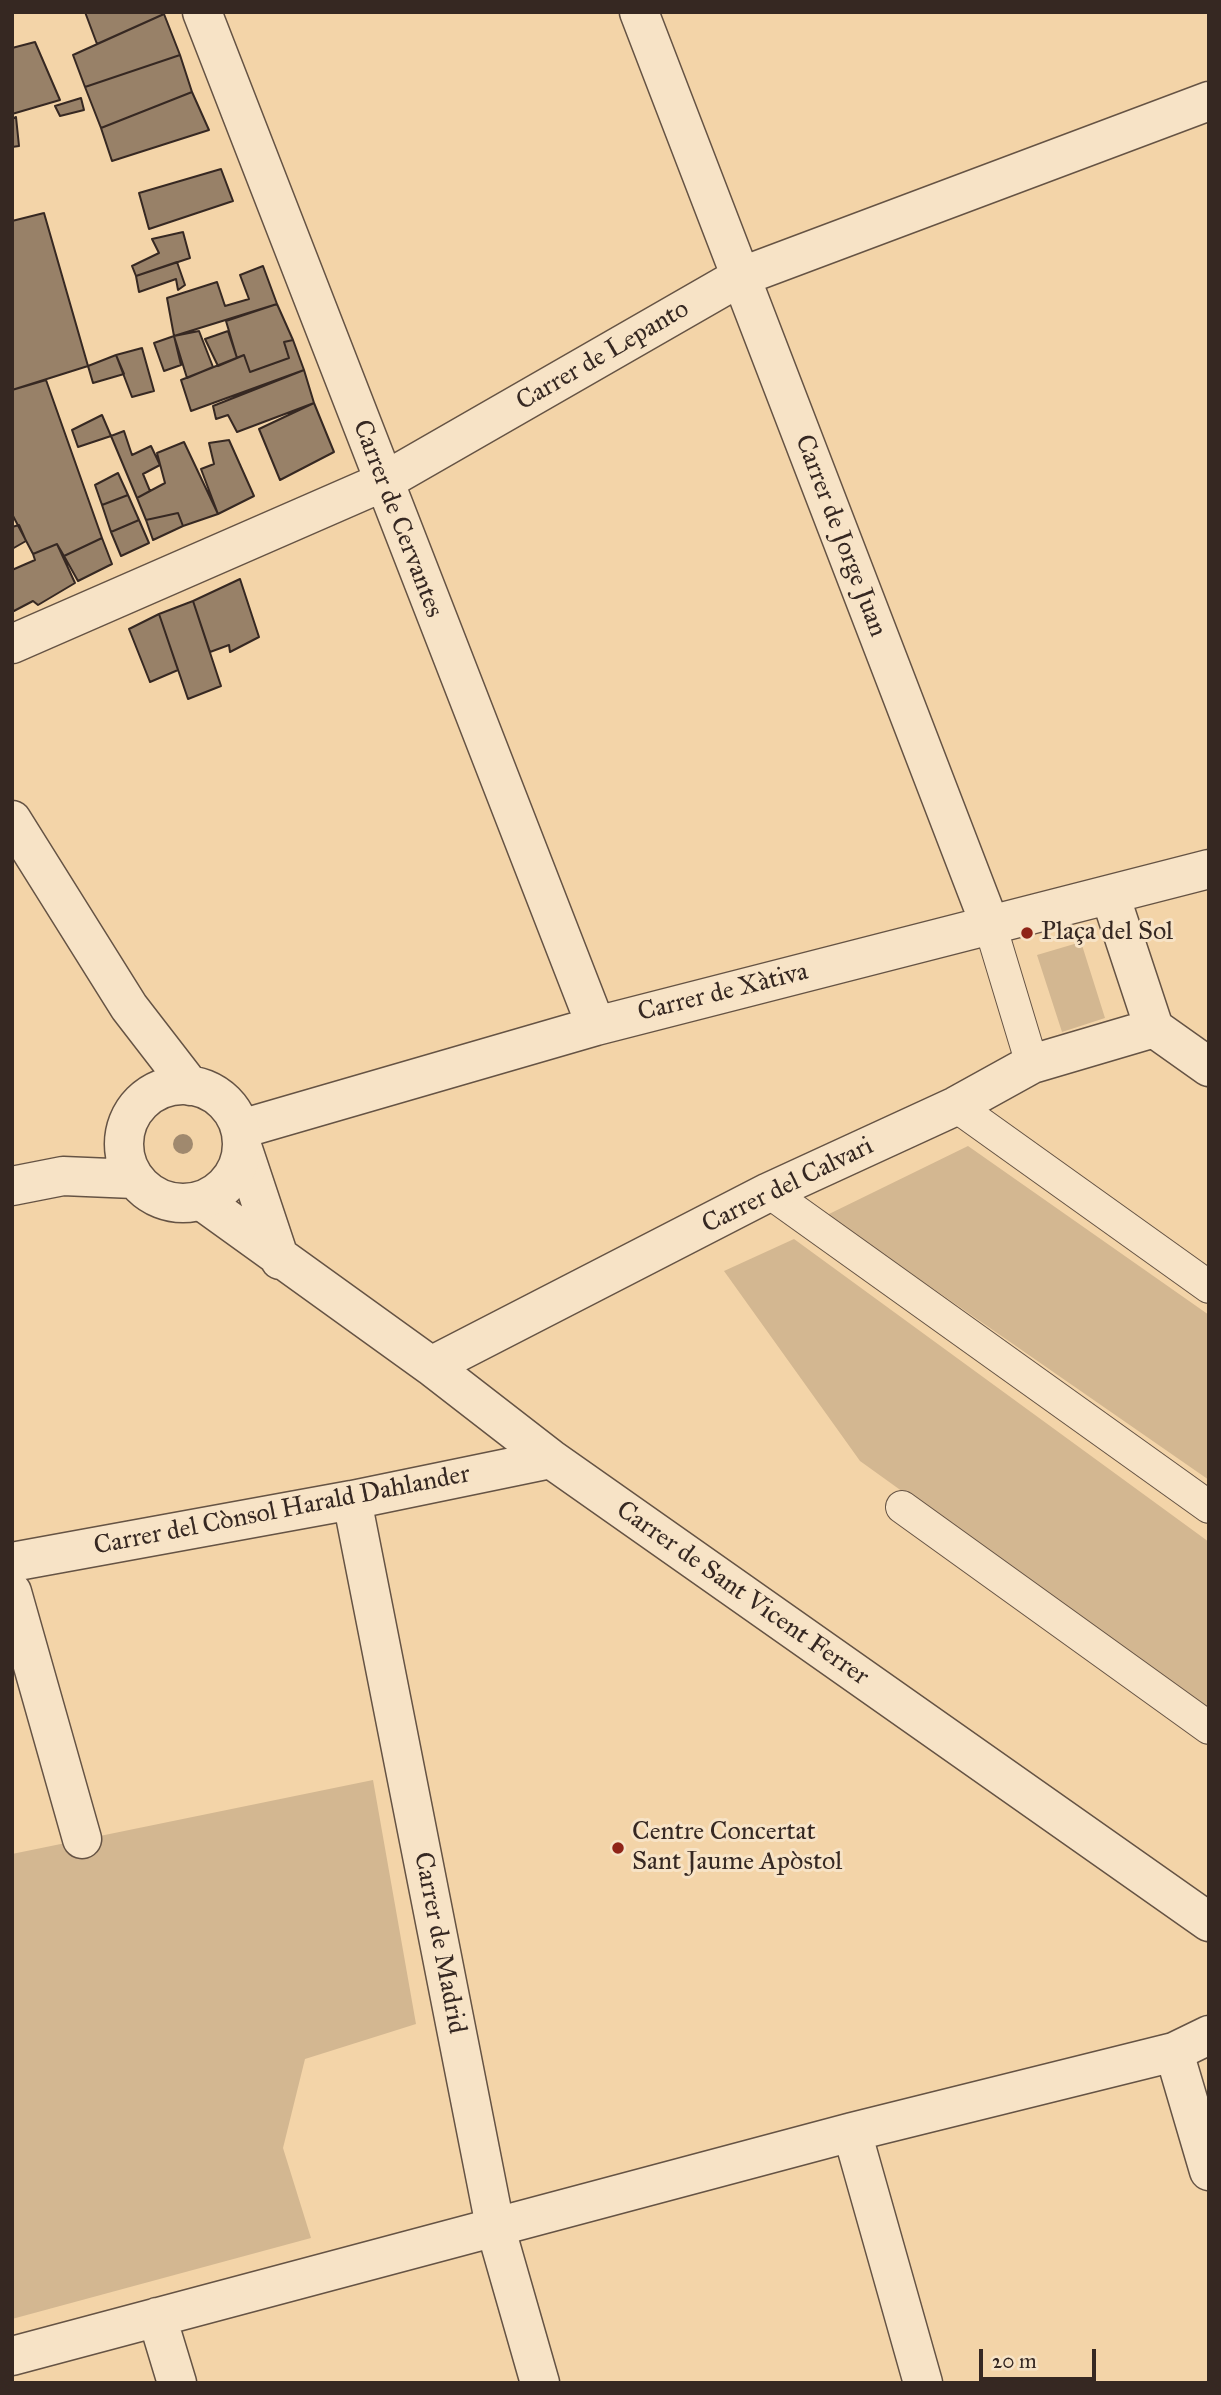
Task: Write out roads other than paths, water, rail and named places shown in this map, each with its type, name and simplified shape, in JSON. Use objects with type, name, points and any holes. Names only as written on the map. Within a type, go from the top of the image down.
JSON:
[{"type":"street","name":"Carrer de Cervantes","points":[[202,12],[596,1026]]},
{"type":"street","name":"Carrer de Jorge Juan","points":[[639,12],[990,925],[1032,1064]]},
{"type":"street","name":"Carrer de Lepanto","points":[[12,644],[383,482],[740,277],[1209,101]]},
{"type":"street","points":[[12,820],[129,1007],[173,1089]]},
{"type":"street","name":"Carrer de Xàtiva","points":[[242,1139],[596,1026],[1209,869]]},
{"type":"street","points":[[1111,895],[1154,1028],[1209,1067]]},
{"type":"street","name":"Carrer del Calvari","points":[[431,1366],[769,1192],[956,1106],[1032,1064],[1154,1028]]},
{"type":"street","points":[[242,1139],[230,1181],[217,1194],[202,1201],[183,1204],[164,1201],[148,1192],[134,1179],[126,1161],[124,1141],[128,1122],[135,1110],[173,1089],[208,1090],[222,1099],[234,1112],[280,1260]]},
{"type":"street","points":[[956,1106],[1209,1287]]},
{"type":"street","points":[[62,1176],[128,1122]]},
{"type":"street","points":[[12,1186],[62,1176],[134,1179]]},
{"type":"street","points":[[769,1192],[1209,1507]]},
{"type":"street","name":"Carrer de Sant Vicent Ferrer","points":[[202,1201],[280,1260],[431,1366],[551,1459],[1209,1922]]},
{"type":"street","name":"Carrer del Cònsol Harald Dahlander","points":[[12,1562],[352,1500],[551,1459]]},
{"type":"street","name":"Carrer de Madrid","points":[[352,1500],[495,2226],[540,2383]]},
{"type":"street","points":[[902,1507],[1209,1728]]},
{"type":"street","points":[[12,1592],[82,1839]]},
{"type":"street","points":[[12,2356],[852,2132],[1174,2052],[1209,2035]]},
{"type":"street","points":[[1174,2052],[1209,2171]]},
{"type":"street","points":[[852,2132],[923,2383]]},
{"type":"street","points":[[157,2317],[177,2383]]},
{"type":"place","name":"Plaça del Sol","points":[[1027,933]]},
{"type":"place","name":"Centre Concertat Sant Jaume Apòstol","points":[[618,1848]]}]
